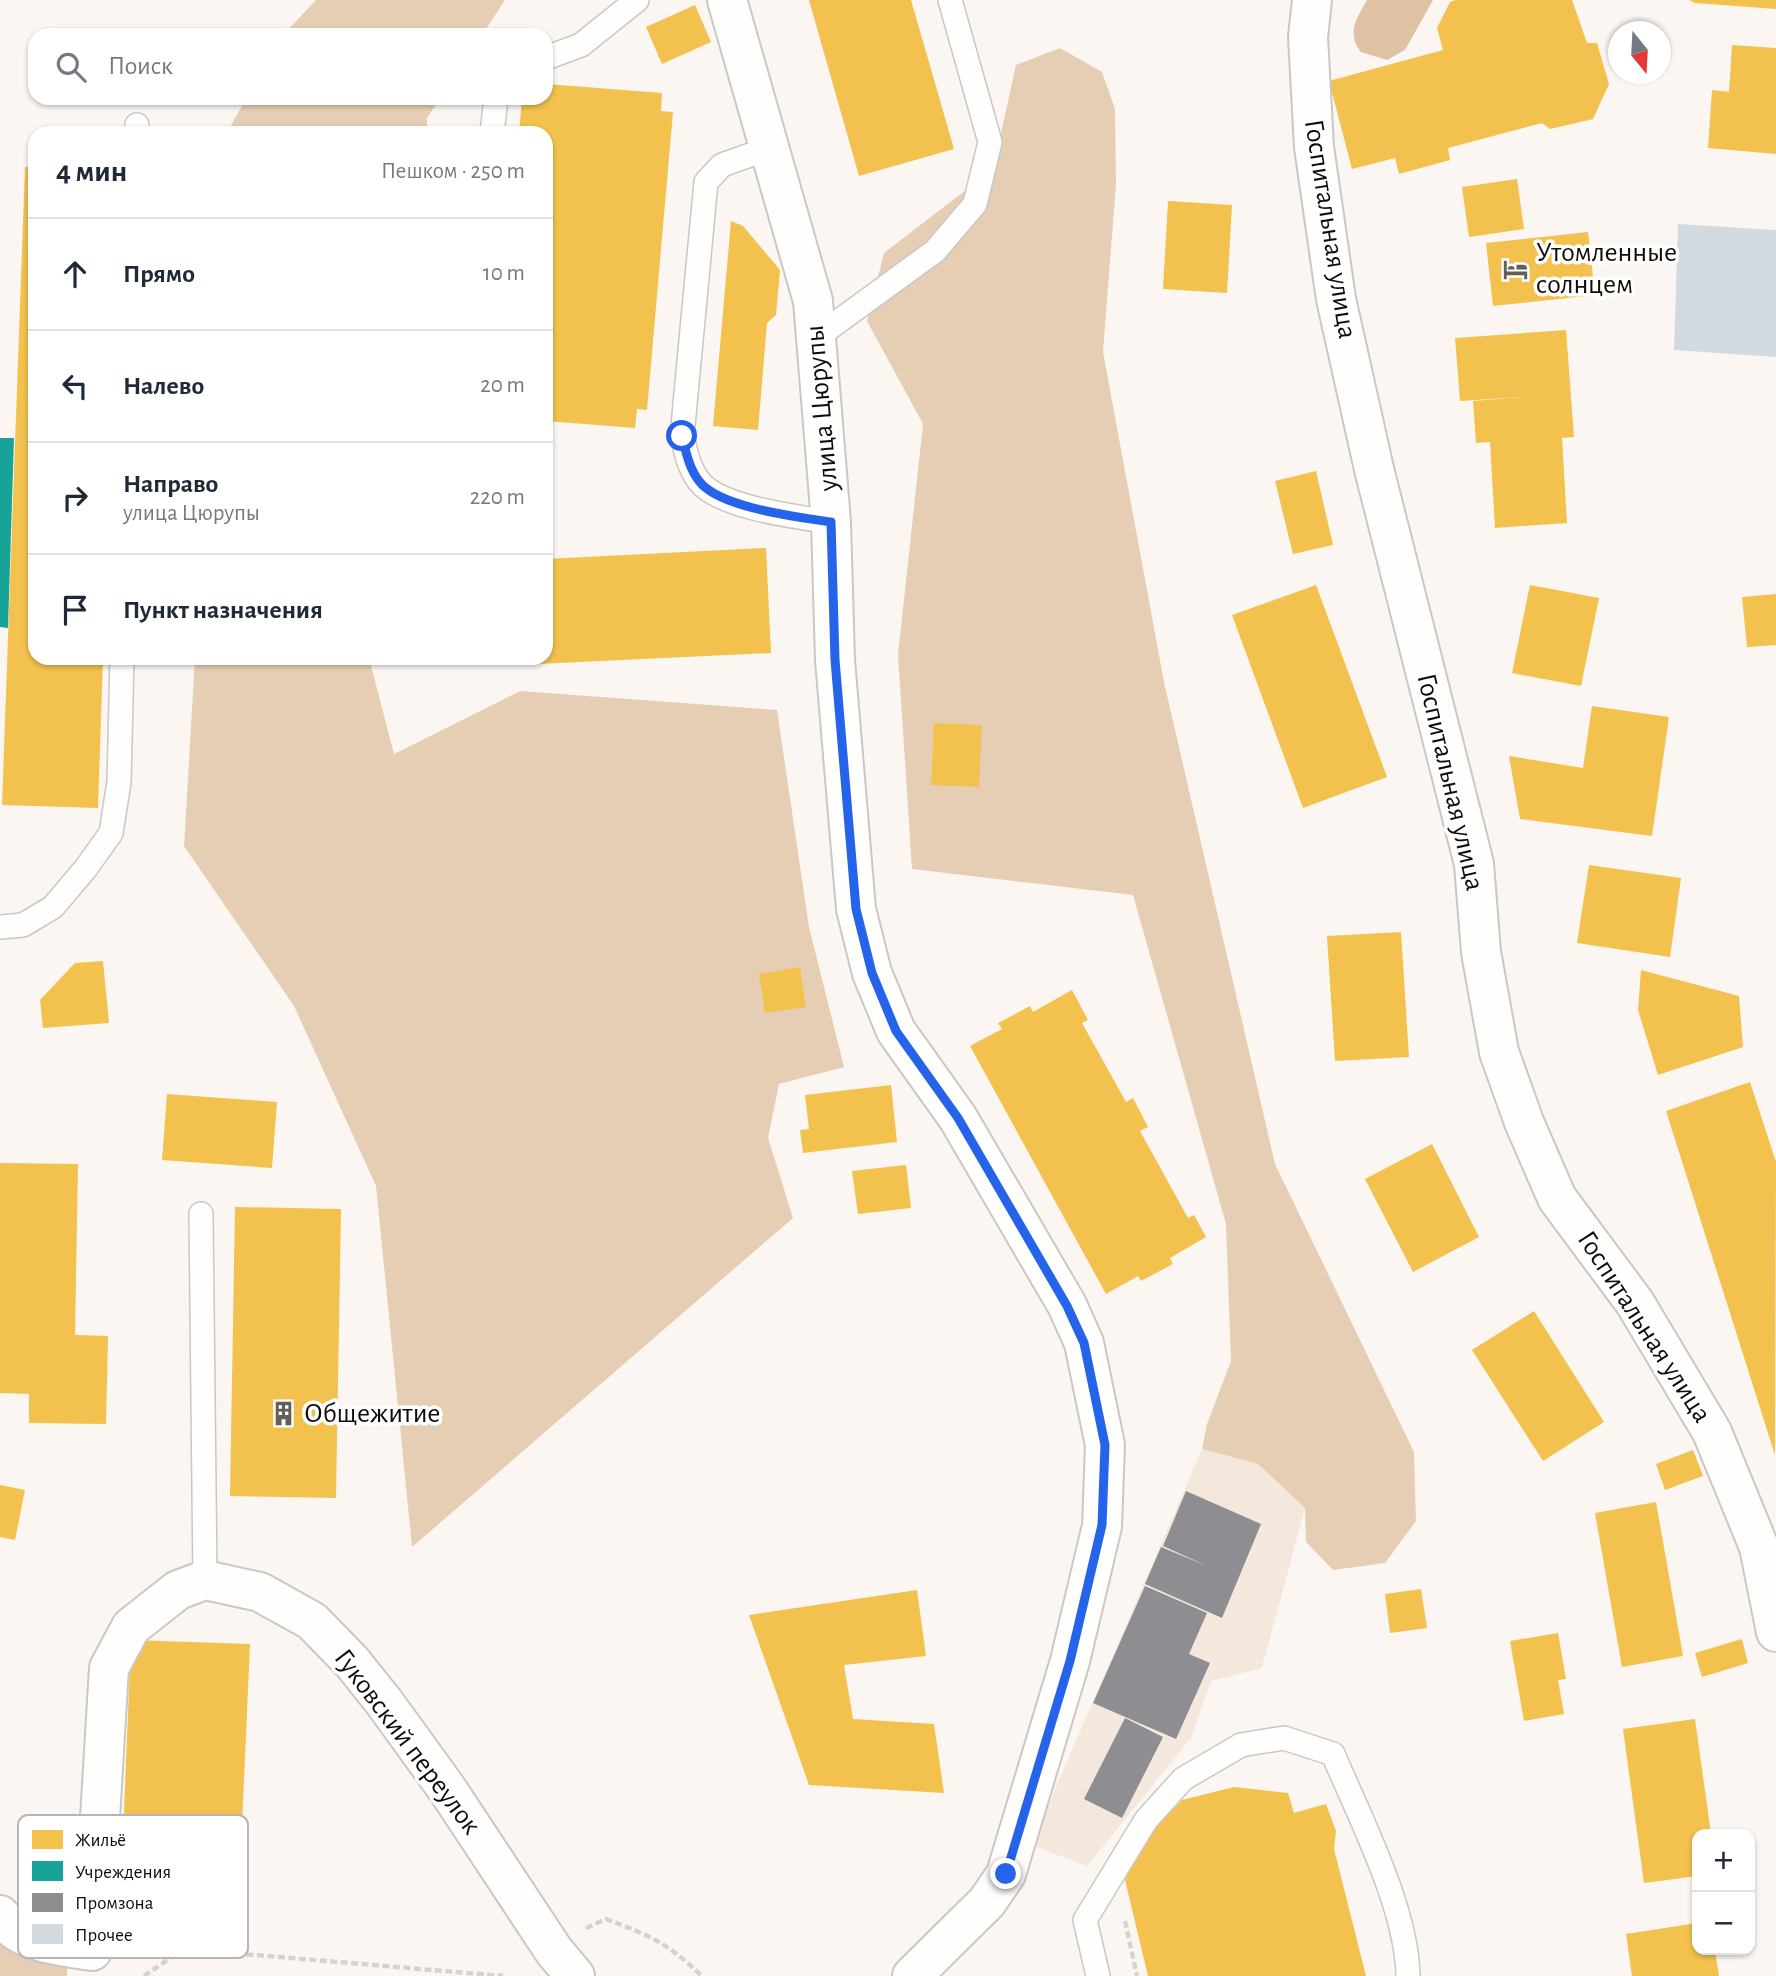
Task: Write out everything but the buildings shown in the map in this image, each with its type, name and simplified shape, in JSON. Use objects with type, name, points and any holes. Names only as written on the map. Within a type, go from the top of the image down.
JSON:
[{"type":"street","name":"улица Цюрупы","points":[[727,0],[767,149],[803,260],[817,337],[831,522],[835,660],[856,909],[872,973],[896,1031],[958,1118],[1067,1306],[1084,1343],[1105,1445],[1102,1525],[1070,1661],[1006,1874],[987,1902],[912,1976]]},
{"type":"street","name":"Госпитальная улица","points":[[1312,0],[1308,37],[1314,147],[1336,299],[1374,469],[1474,864],[1481,952],[1499,1052],[1524,1122],[1557,1198],[1635,1303],[1712,1432],[1759,1547],[1776,1632]]},
{"type":"street","points":[[100,1815],[109,1668],[131,1628],[178,1590],[205,1580]]},
{"type":"street","name":"Гуковский переулок","points":[[205,1580],[260,1592],[313,1621],[352,1662],[447,1789],[554,1951],[575,1976]]},
{"type":"street","points":[[0,1915],[10,1929],[18,1933]]},
{"type":"lane","points":[[553,55],[581,45],[637,0]]},
{"type":"lane","points":[[817,337],[934,251],[975,204],[990,142],[950,0]]},
{"type":"lane","points":[[493,126],[495,105]]},
{"type":"lane","points":[[767,149],[722,165],[706,182],[682,436],[688,462],[700,484],[746,508],[831,522]]},
{"type":"lane","points":[[0,927],[23,925],[54,907],[110,833],[119,782],[122,665]]},
{"type":"lane","points":[[201,1214],[205,1580]]},
{"type":"lane","points":[[1098,1976],[1085,1920],[1146,1820],[1183,1779],[1241,1745],[1284,1738],[1334,1754],[1385,1879],[1408,1954],[1408,1976]]},
{"type":"path","points":[[606,1919],[672,1947],[702,1976]]},
{"type":"path","points":[[248,1955],[503,1976]]},
{"type":"path","points":[[91,1964],[138,1958]]},
{"type":"path","points":[[144,1976],[170,1958]]},
{"type":"shaded area","points":[[316,0],[505,0],[487,28],[290,28]]},
{"type":"shaded area","points":[[1367,0],[1433,0],[1405,50],[1387,60],[1361,52],[1354,38],[1355,26]]},
{"type":"shaded area","points":[[1060,48],[1102,72],[1115,109],[1116,184],[1103,352],[1164,682],[1275,1164],[1414,1452],[1416,1521],[1385,1563],[1333,1570],[1306,1542],[1305,1508],[1258,1464],[1202,1449],[1207,1424],[1231,1361],[1226,1224],[1133,895],[912,869],[898,655],[923,424],[867,321],[884,253],[993,169],[1016,65]]},
{"type":"shaded area","points":[[242,105],[435,105],[427,118],[427,126],[231,126]]},
{"type":"shaded area","points":[[195,665],[371,665],[394,754],[520,691],[777,710],[809,927],[844,1067],[779,1084],[768,1138],[793,1218],[412,1547],[376,1186],[294,1006],[184,846]]},
{"type":"shaded area","points":[[1202,1449],[1258,1464],[1305,1508],[1262,1668],[1211,1681],[1191,1738],[1087,1866],[1031,1845]]},
{"type":"shaded area","points":[[0,1933],[18,1940],[18,1958],[68,1960],[67,1976],[0,1976]]},
{"type":"place","name":"Утомленные солнцем","points":[[1516,269]]},
{"type":"place","name":"Общежитие","points":[[284,1414]]},
{"type":"route","points":[[682,436],[688,462],[700,484],[746,508],[831,522],[835,660],[850,808],[856,909],[872,973],[896,1031],[958,1118],[1067,1306],[1084,1343],[1095,1384],[1105,1445],[1102,1525],[1070,1661],[1006,1874]]}]
